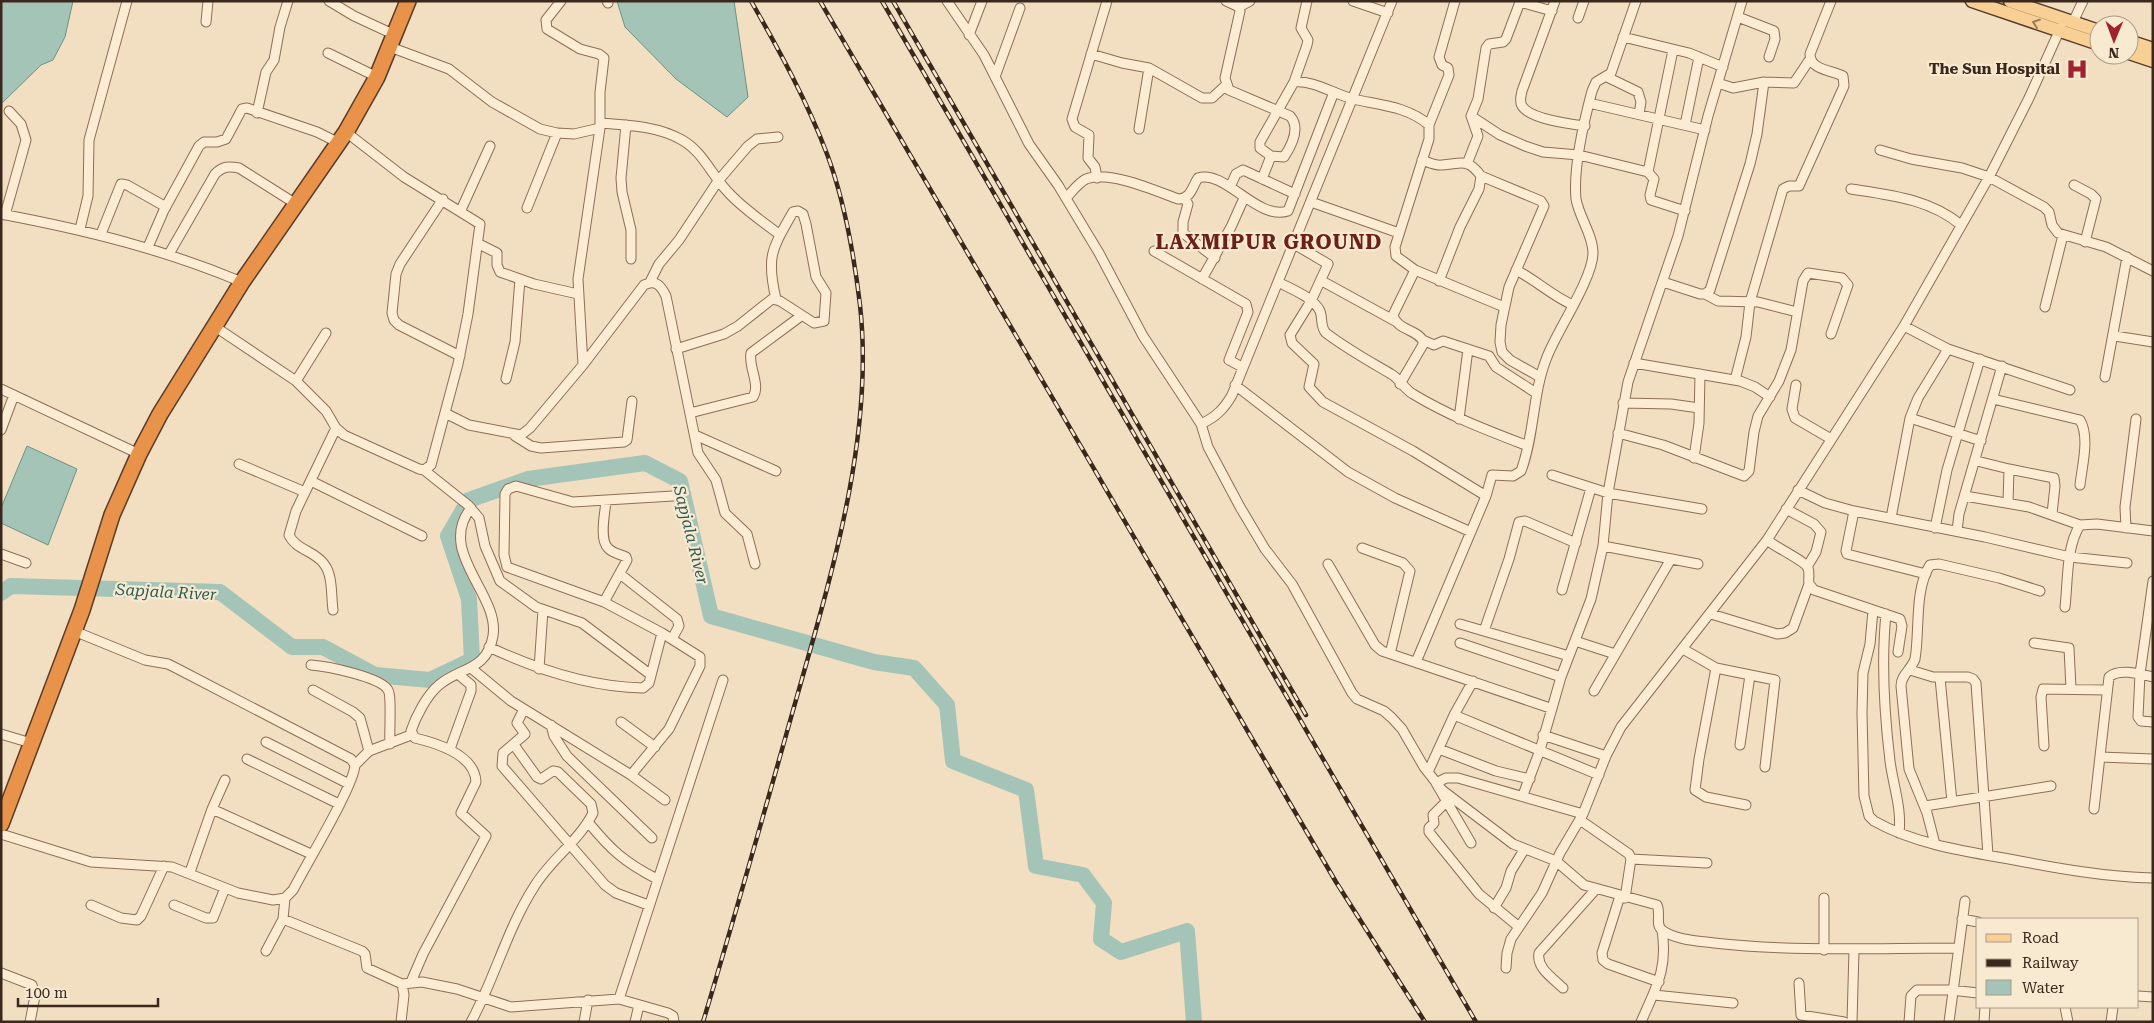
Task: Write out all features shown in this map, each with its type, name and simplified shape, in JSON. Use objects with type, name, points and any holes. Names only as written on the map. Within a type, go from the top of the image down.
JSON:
[{"type":"highway","points":[[1,824],[82,610],[112,515],[139,454],[160,414],[242,282],[342,138],[377,78],[408,1]]},
{"type":"main road","points":[[1972,1],[2089,29]]},
{"type":"main road","points":[[2010,1],[2065,24],[2089,38]]},
{"type":"main road","points":[[2139,44],[2153,49]]},
{"type":"main road","points":[[2139,57],[2153,61]]},
{"type":"street","points":[[80,229],[88,196],[89,140],[127,1]]},
{"type":"street","points":[[206,22],[208,1]]},
{"type":"street","points":[[257,113],[266,72],[274,60],[280,27],[288,1]]},
{"type":"street","points":[[329,1],[393,41],[449,69],[509,113],[540,129],[574,134],[600,126],[626,125],[658,131],[681,139],[698,152],[718,181],[736,201],[780,235]]},
{"type":"street","points":[[561,1],[546,20],[545,26],[580,49],[603,55],[600,126],[582,243],[578,294],[582,365]]},
{"type":"street","points":[[946,1],[996,77],[1029,144],[1066,198],[1099,253],[1142,336],[1201,424],[1208,447],[1240,507],[1265,549],[1292,584],[1352,693],[1357,699],[1384,711],[1402,729],[1471,843]]},
{"type":"street","points":[[970,35],[982,1]]},
{"type":"street","points":[[1097,178],[1095,167],[1088,158],[1089,135],[1075,127],[1072,119],[1107,1]]},
{"type":"street","points":[[1226,1],[1239,7]]},
{"type":"street","points":[[1239,7],[1250,1]]},
{"type":"street","points":[[1239,7],[1240,18],[1225,78],[1226,85],[1234,94],[1277,110],[1290,116],[1295,121],[1296,129],[1284,157],[1271,156],[1260,148],[1260,142],[1277,110],[1294,82],[1308,40],[1301,28],[1306,1]]},
{"type":"street","points":[[1353,1],[1388,13]]},
{"type":"street","points":[[1201,424],[1214,418],[1225,407],[1235,385],[1392,1]]},
{"type":"street","points":[[1455,1],[1439,57],[1439,62],[1448,68],[1449,75],[1429,125],[1429,139],[1399,233],[1395,248],[1396,256],[1415,270],[1504,307]]},
{"type":"street","points":[[1555,1],[1522,91],[1520,102],[1522,108],[1529,112],[1565,123],[1585,126]]},
{"type":"street","points":[[1578,18],[1584,1]]},
{"type":"street","points":[[1416,662],[1486,496],[1492,474],[1513,476],[1521,471],[1528,446],[1540,377],[1548,355],[1592,261],[1593,252],[1576,201],[1575,182],[1579,155],[1589,103],[1596,82],[1611,73],[1636,1]]},
{"type":"street","points":[[1523,796],[1540,750],[1560,677],[1591,599],[1603,546],[1608,493],[1623,403],[1634,363],[1663,282],[1685,211],[1705,130],[1742,1]]},
{"type":"street","points":[[1718,84],[1733,88],[1764,82],[1794,82],[1810,59],[1810,54],[1831,1]]},
{"type":"street","points":[[1506,968],[1507,953],[1511,939],[1542,893],[1556,861],[1581,817],[1606,756],[1621,728],[1640,700],[1712,614],[1767,540],[1904,326],[1989,177],[2030,98],[2065,24],[2083,1]]},
{"type":"street","points":[[1467,164],[1478,136],[1471,116],[1478,99],[1488,44],[1503,42],[1506,39],[1518,4],[1524,2],[1552,11]]},
{"type":"street","points":[[996,77],[1020,8]]},
{"type":"street","points":[[1738,17],[1774,31],[1775,39],[1769,57]]},
{"type":"street","points":[[1623,37],[1700,56],[1723,67]]},
{"type":"street","points":[[1648,172],[1661,120],[1673,50]]},
{"type":"street","points":[[328,53],[377,78]]},
{"type":"street","points":[[1091,54],[1122,64],[1149,68],[1202,98],[1212,98],[1226,85]]},
{"type":"street","points":[[1685,125],[1700,56]]},
{"type":"street","points":[[1735,380],[1746,337],[1750,302],[1783,189],[1789,186],[1799,186],[1844,86],[1842,76],[1822,69],[1813,64],[1810,59]]},
{"type":"street","points":[[1139,128],[1149,68]]},
{"type":"street","points":[[1607,77],[1638,92],[1641,102],[1639,114]]},
{"type":"street","points":[[1294,82],[1338,93],[1353,99],[1398,108],[1429,125]]},
{"type":"street","points":[[1705,294],[1710,290],[1750,164],[1757,134],[1764,82]]},
{"type":"street","points":[[1066,198],[1087,179],[1097,178],[1136,184],[1178,199],[1185,199],[1198,178],[1204,176],[1230,187],[1244,198],[1283,213],[1291,208],[1295,194],[1338,93]]},
{"type":"street","points":[[1589,103],[1705,130]]},
{"type":"street","points":[[148,247],[166,207],[199,146],[204,142],[217,142],[226,139],[242,110],[246,108],[317,132],[342,138],[404,177],[444,199],[480,224],[479,244],[460,356],[447,414],[431,465],[424,470]]},
{"type":"street","points":[[9,112],[21,124],[26,140],[3,215],[80,229],[148,247],[242,282]]},
{"type":"street","points":[[1471,116],[1524,146],[1543,152],[1579,155],[1648,172],[1654,179],[1651,200],[1685,211]]},
{"type":"street","points":[[626,125],[621,178],[622,192],[631,230],[631,259]]},
{"type":"street","points":[[527,208],[557,133]]},
{"type":"street","points":[[447,414],[469,425],[521,436],[530,428],[582,365],[638,293],[650,282],[659,264],[679,240],[718,181],[757,139],[778,137]]},
{"type":"street","points":[[461,210],[490,146]]},
{"type":"street","points":[[1880,150],[1911,159],[1962,168],[1989,177],[2044,207],[2049,212],[2054,229],[2063,235],[2106,247],[2153,271]]},
{"type":"street","points":[[1262,179],[1271,156]]},
{"type":"street","points":[[1422,160],[1438,165],[1460,162],[1467,164],[1481,176],[1542,201],[1544,206],[1516,270],[1500,325],[1502,352],[1510,360],[1540,377]]},
{"type":"street","points":[[168,254],[215,174],[221,168],[230,166],[239,168],[296,204]]},
{"type":"street","points":[[1230,187],[1239,170],[1295,194]]},
{"type":"street","points":[[1439,281],[1460,227],[1479,189],[1481,176]]},
{"type":"street","points":[[101,234],[121,184],[127,185],[166,207]]},
{"type":"street","points":[[2074,186],[2091,194],[2096,199],[2085,242]]},
{"type":"street","points":[[1851,189],[1892,196],[1934,207],[1961,225]]},
{"type":"street","points":[[1202,279],[1215,258],[1244,198]]},
{"type":"street","points":[[444,199],[400,264],[396,274],[392,314],[394,320],[399,325],[460,356]]},
{"type":"street","points":[[1185,199],[1188,204],[1182,233],[1215,258]]},
{"type":"street","points":[[1311,202],[1399,233]]},
{"type":"street","points":[[800,211],[806,224],[816,278],[824,289],[826,298],[825,316],[821,323],[814,323],[776,299],[770,271],[770,260],[780,235],[793,212],[800,211]]},
{"type":"street","points":[[2045,307],[2063,235]]},
{"type":"street","points":[[479,244],[498,253],[497,265],[500,272],[520,280],[578,294]]},
{"type":"street","points":[[1294,244],[1328,264],[1322,281],[1294,328],[1290,339],[1314,364],[1308,384],[1310,389],[1323,402],[1413,451],[1486,496]]},
{"type":"street","points":[[1154,252],[1248,307],[1229,360],[1242,367]]},
{"type":"street","points":[[2106,377],[2127,257]]},
{"type":"street","points":[[1394,321],[1394,309],[1415,270]]},
{"type":"street","points":[[1516,270],[1541,284],[1560,300],[1573,305]]},
{"type":"street","points":[[1618,433],[1663,446],[1740,475],[1748,474],[1756,423],[1791,350],[1803,281],[1808,273],[1842,278],[1848,285],[1831,334]]},
{"type":"street","points":[[506,379],[515,342],[520,280]]},
{"type":"street","points":[[1322,281],[1394,321],[1432,345],[1443,341],[1489,356],[1496,366],[1536,393]]},
{"type":"street","points":[[650,282],[661,286],[666,296],[698,453],[721,492],[725,513],[729,519],[747,534],[755,564]]},
{"type":"street","points":[[1278,282],[1311,301],[1319,309],[1324,331],[1371,364],[1395,376],[1400,384],[1413,394],[1458,419],[1528,446]]},
{"type":"street","points":[[1663,282],[1705,294],[1718,301],[1758,302],[1797,312]]},
{"type":"street","points":[[676,349],[724,334],[776,299]]},
{"type":"street","points":[[690,413],[753,397],[756,390],[751,353],[801,316]]},
{"type":"street","points":[[214,326],[296,381],[326,410],[336,428],[356,441],[424,470],[467,504],[479,518],[485,546],[500,581],[536,607],[582,623],[651,675]]},
{"type":"street","points":[[1904,326],[1948,348],[2070,390]]},
{"type":"street","points":[[296,381],[326,333]]},
{"type":"street","points":[[2112,339],[2120,336],[2153,342]]},
{"type":"street","points":[[1400,384],[1422,347],[1423,340]]},
{"type":"street","points":[[1891,518],[1910,418],[1918,398],[1948,348]]},
{"type":"street","points":[[1458,419],[1468,349]]},
{"type":"street","points":[[1935,528],[1957,432],[1980,359]]},
{"type":"street","points":[[1634,363],[1735,380],[1754,386],[1770,397]]},
{"type":"street","points":[[1957,532],[1965,496],[2002,366]]},
{"type":"street","points":[[1694,458],[1700,374]]},
{"type":"street","points":[[1235,385],[1348,472],[1395,498],[1471,532]]},
{"type":"street","points":[[1796,385],[1792,409],[1795,418],[1831,439]]},
{"type":"street","points":[[1,389],[139,454]]},
{"type":"street","points":[[1,430],[14,394]]},
{"type":"street","points":[[1993,399],[2080,420],[2084,427],[2080,486]]},
{"type":"street","points":[[516,436],[531,446],[541,448],[624,442],[627,440],[632,401]]},
{"type":"street","points":[[1623,403],[1671,404],[1699,408]]},
{"type":"street","points":[[1910,418],[1981,441]]},
{"type":"street","points":[[2126,528],[2125,507],[2136,419]]},
{"type":"street","points":[[333,610],[328,572],[324,563],[292,542],[289,535],[290,526],[336,428]]},
{"type":"street","points":[[695,435],[776,471]]},
{"type":"street","points":[[1976,460],[2054,478],[2056,486],[2052,514]]},
{"type":"street","points":[[240,464],[305,492]]},
{"type":"street","points":[[2008,503],[2009,469]]},
{"type":"street","points":[[1552,476],[1608,493],[1702,509]]},
{"type":"street","points":[[311,481],[422,536]]},
{"type":"street","points":[[631,775],[655,748],[680,711],[701,660],[697,654],[662,633],[604,602],[507,567],[504,555],[505,494],[508,489],[516,486],[566,501],[606,501],[673,496]]},
{"type":"street","points":[[1562,590],[1591,488]]},
{"type":"street","points":[[1798,490],[1826,503],[1854,511],[2070,557],[2127,563]]},
{"type":"street","points":[[1965,496],[2008,503],[2052,514],[2080,525],[2097,524],[2153,531]]},
{"type":"street","points":[[604,602],[627,560],[626,557],[610,550],[606,546],[604,539],[606,501]]},
{"type":"street","points":[[412,735],[413,724],[438,686],[479,663],[489,647],[493,620],[471,575],[460,534],[467,504]]},
{"type":"street","points":[[1712,614],[1777,634],[1785,633],[1792,628],[1809,584],[1808,566],[1821,538],[1820,528],[1786,509]]},
{"type":"street","points":[[1854,511],[1847,554],[1926,574]]},
{"type":"street","points":[[1484,631],[1520,522],[1525,521],[1576,543]]},
{"type":"street","points":[[2065,607],[2070,557],[2076,532],[2080,525]]},
{"type":"street","points":[[1767,540],[1808,566]]},
{"type":"street","points":[[1603,546],[1698,564]]},
{"type":"street","points":[[1362,548],[1403,562],[1410,571],[1390,654]]},
{"type":"street","points":[[1,554],[26,563]]},
{"type":"street","points":[[1594,691],[1671,559]]},
{"type":"street","points":[[1328,564],[1375,645],[1390,654],[1550,708]]},
{"type":"street","points":[[1935,844],[1925,806],[1909,769],[1901,686],[1902,677],[1910,670],[1917,649],[1918,621],[1926,574],[1930,565],[1939,564],[1999,578],[2040,592]]},
{"type":"street","points":[[620,574],[677,619],[679,626],[672,639]]},
{"type":"street","points":[[2153,581],[2140,674],[2138,717],[2141,721],[2153,722]]},
{"type":"street","points":[[1809,584],[1814,590],[1886,614],[1902,622],[1898,652]]},
{"type":"street","points":[[539,669],[543,610]]},
{"type":"street","points":[[1873,610],[1870,644],[1863,673],[1864,796],[1868,816],[1882,826],[1935,844],[2095,874],[2153,878]]},
{"type":"street","points":[[1886,614],[1883,676],[1890,760],[1899,810],[1899,833]]},
{"type":"street","points":[[1460,624],[1569,656]]},
{"type":"street","points":[[74,631],[145,660],[168,664],[351,759],[355,764]]},
{"type":"street","points":[[489,647],[539,669],[572,678],[638,688],[647,686],[662,633]]},
{"type":"street","points":[[1575,641],[1615,654]]},
{"type":"street","points":[[1460,643],[1560,677]]},
{"type":"street","points":[[2034,643],[2069,648],[2071,689]]},
{"type":"street","points":[[1683,649],[1716,668],[1775,680],[1765,767]]},
{"type":"street","points":[[311,665],[343,670],[383,685],[388,689],[390,697],[388,723],[390,744]]},
{"type":"street","points":[[471,668],[490,685],[524,709],[631,775],[665,800]]},
{"type":"street","points":[[1716,668],[1695,790],[1706,797],[1746,805]]},
{"type":"street","points":[[1910,670],[1940,678],[1968,677],[1973,679],[1976,684],[1982,798],[1988,855]]},
{"type":"street","points":[[2094,808],[2107,682],[2113,673],[2140,674],[2153,677]]},
{"type":"street","points":[[450,749],[471,691],[471,685],[458,674]]},
{"type":"street","points":[[1740,744],[1750,675]]},
{"type":"street","points":[[1940,678],[1952,802]]},
{"type":"street","points":[[619,998],[723,680]]},
{"type":"street","points":[[1428,772],[1454,715],[1473,681]]},
{"type":"street","points":[[2044,746],[2041,697],[2043,689],[2106,690]]},
{"type":"street","points":[[313,690],[353,712],[360,718],[369,751]]},
{"type":"street","points":[[524,709],[517,723],[525,734],[503,753],[502,766],[605,885],[616,894],[648,905]]},
{"type":"street","points":[[1454,715],[1599,775]]},
{"type":"street","points":[[621,722],[655,748]]},
{"type":"street","points":[[550,725],[554,736],[567,756],[652,838]]},
{"type":"street","points":[[1,734],[31,743]]},
{"type":"street","points":[[1,834],[91,862],[164,866],[190,872],[225,888],[273,900],[285,898],[293,890],[339,804],[349,784],[355,764],[369,751],[412,735],[450,749],[461,758],[476,777],[474,788],[461,813],[486,836],[406,983],[401,1022]]},
{"type":"street","points":[[1543,735],[1606,756]]},
{"type":"street","points":[[266,742],[349,784]]},
{"type":"street","points":[[471,1022],[484,998],[523,905],[549,866],[569,845],[593,813],[591,804],[558,772],[553,771],[541,779],[537,777],[514,745]]},
{"type":"street","points":[[1439,749],[1496,771],[1530,779]]},
{"type":"street","points":[[2100,757],[2153,759]]},
{"type":"street","points":[[247,759],[339,804]]},
{"type":"street","points":[[1436,783],[1446,778],[1458,778],[1523,796],[1581,817],[1623,847],[1631,860],[1623,897],[1602,953],[1603,960],[1608,964],[1659,982]]},
{"type":"street","points":[[190,872],[212,809],[226,780]]},
{"type":"street","points":[[1436,783],[1501,835],[1524,850],[1556,861],[1584,885],[1658,906],[1659,926],[1662,930],[1664,965],[1654,995],[1641,1022]]},
{"type":"street","points":[[1925,806],[2051,786]]},
{"type":"street","points":[[1446,802],[1433,815],[1434,823],[1429,828],[1429,832],[1463,876],[1494,908],[1518,927]]},
{"type":"street","points":[[212,809],[311,854]]},
{"type":"street","points":[[588,822],[617,855],[630,865],[657,880]]},
{"type":"street","points":[[1494,908],[1502,896],[1511,871],[1524,850]]},
{"type":"street","points":[[1631,860],[1707,863]]},
{"type":"street","points":[[91,905],[121,918],[137,920],[141,916],[164,866]]},
{"type":"street","points":[[174,905],[206,918],[213,918],[225,888]]},
{"type":"street","points":[[1563,988],[1541,967],[1538,960],[1539,953],[1596,889]]},
{"type":"street","points":[[266,951],[283,919],[285,898]]},
{"type":"street","points":[[1824,898],[1824,950]]},
{"type":"street","points":[[1949,1022],[1951,990],[1965,901]]},
{"type":"street","points":[[283,919],[362,950],[365,954],[367,968],[406,983],[422,982],[457,989],[510,1007],[619,998],[668,1013],[673,1016],[674,1022]]},
{"type":"street","points":[[1962,919],[1976,922]]},
{"type":"street","points":[[1662,930],[1701,941],[1824,950],[1958,948]]},
{"type":"street","points":[[1852,1022],[1854,950]]},
{"type":"street","points":[[1,973],[32,985],[35,996],[30,1022]]},
{"type":"street","points":[[1800,983],[1801,1014],[1819,1020],[1844,1022]]},
{"type":"street","points":[[1909,1022],[1913,992],[1951,990],[1976,993]]},
{"type":"street","points":[[1654,995],[1733,1003]]},
{"type":"street","points":[[2139,996],[2153,997]]},
{"type":"street","points":[[584,1022],[588,1000]]},
{"type":"street","points":[[635,1022],[639,1005]]},
{"type":"street","points":[[1984,1022],[1986,1008]]},
{"type":"street","points":[[2065,1008],[2068,1022]]},
{"type":"street","points":[[2111,1022],[2113,1008]]},
{"type":"water","points":[[1,1],[73,1],[65,37],[53,60],[41,65],[1,104]]},
{"type":"water","points":[[617,1],[734,1],[748,97],[727,117],[676,79],[625,27]]},
{"type":"water","points":[[27,446],[77,469],[48,545],[1,523],[1,508]]},
{"type":"waterway","name":"Sapjala River","points":[[1,593],[11,586],[220,592],[292,647],[323,647],[375,675],[430,680],[472,660],[469,599],[448,536],[469,500],[528,479],[645,463],[680,481],[711,616],[874,662],[914,668],[947,705],[953,761],[1026,790],[1036,866],[1083,875],[1104,903],[1101,939],[1121,952],[1187,931],[1194,1022]]},
{"type":"railway","points":[[703,1022],[820,615],[845,512],[855,460],[861,408],[863,356],[860,305],[852,248],[839,191],[827,154],[802,95],[751,1]]},
{"type":"railway","points":[[820,1],[1336,882],[1425,1022]]},
{"type":"railway","points":[[882,1],[1476,1022]]},
{"type":"railway","points":[[893,1],[1306,715]]},
{"type":"place","name":"The Sun Hospital","points":[[2077,69]]},
{"type":"district","name":"LAXMIPUR GROUND","points":[[1269,242]]}]
